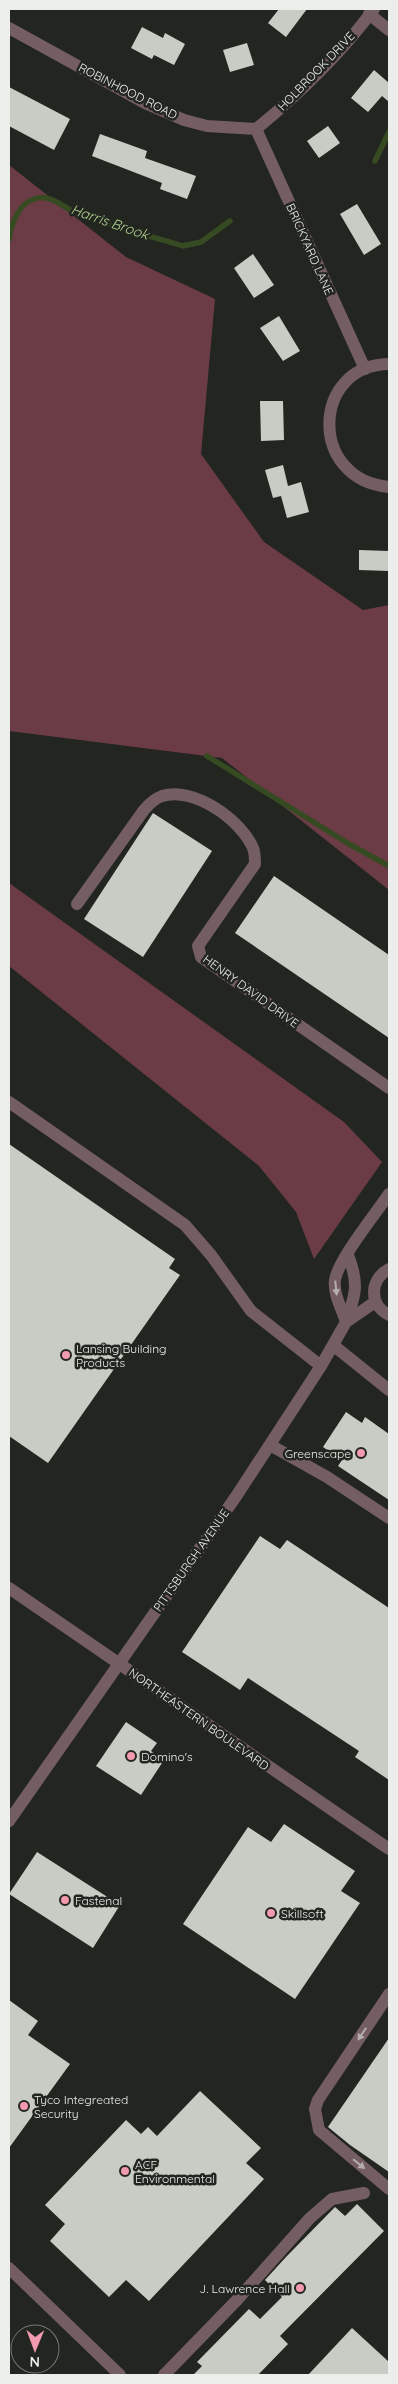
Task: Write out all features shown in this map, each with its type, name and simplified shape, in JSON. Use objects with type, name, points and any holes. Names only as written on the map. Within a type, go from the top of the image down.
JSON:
[{"type":"street","points":[[372,12],[389,30]]},
{"type":"street","name":"HOLBROOK DRIVE","points":[[256,129],[321,68],[372,12]]},
{"type":"street","name":"ROBINHOOD ROAD","points":[[9,28],[145,103],[184,120],[207,126],[256,129]]},
{"type":"street","name":"BRICKYARD LANE","points":[[256,129],[365,369]]},
{"type":"street","points":[[389,364],[365,369],[342,387],[332,404],[329,424],[331,443],[340,461],[354,475],[372,484],[389,487]]},
{"type":"street","name":"HENRY DAVID DRIVE","points":[[78,904],[153,800],[164,796],[180,795],[196,799],[216,808],[235,822],[249,840],[255,850],[255,864],[198,946],[201,958],[389,1088]]},
{"type":"street","points":[[9,1102],[185,1225],[211,1255],[250,1311],[322,1366]]},
{"type":"street","points":[[346,1322],[335,1291],[335,1280],[348,1255],[389,1194]]},
{"type":"street","points":[[346,1322],[355,1298],[356,1285],[348,1255]]},
{"type":"street","points":[[389,1269],[376,1282],[374,1294],[380,1309],[389,1315]]},
{"type":"street","name":"PITTSBURGH AVENUE","points":[[9,1822],[270,1444],[322,1366],[346,1322],[376,1302]]},
{"type":"street","points":[[333,1345],[389,1390]]},
{"type":"street","points":[[270,1444],[327,1477],[389,1518]]},
{"type":"street","name":"NORTHEASTERN BOULEVARD","points":[[9,1588],[389,1850]]},
{"type":"street","points":[[389,1994],[318,2100],[315,2108],[319,2130],[389,2188]]},
{"type":"street","points":[[164,2375],[237,2300],[310,2218],[332,2199],[364,2193]]},
{"type":"street","points":[[9,2268],[116,2374]]},
{"type":"shaded area","points":[[9,165],[126,257],[215,299],[201,454],[264,542],[363,610],[389,605],[389,890],[222,758],[9,731]]},
{"type":"shaded area","points":[[9,883],[344,1122],[382,1162],[314,1259],[296,1212],[259,1166],[9,966]]},
{"type":"building","points":[[279,9],[307,9],[286,37],[268,23]]},
{"type":"building","points":[[142,27],[163,38],[165,33],[185,44],[174,65],[154,55],[152,59],[131,48]]},
{"type":"building","points":[[247,43],[254,65],[230,72],[223,50]]},
{"type":"building","points":[[374,70],[389,83],[389,102],[382,96],[368,112],[351,98]]},
{"type":"building","points":[[9,87],[70,119],[54,150],[9,126]]},
{"type":"building","points":[[328,126],[340,143],[319,158],[307,141]]},
{"type":"building","points":[[100,134],[147,151],[145,158],[196,176],[187,199],[160,189],[162,183],[92,156]]},
{"type":"building","points":[[357,204],[381,244],[364,255],[340,214]]},
{"type":"building","points":[[253,254],[274,285],[254,298],[234,268]]},
{"type":"building","points":[[279,316],[300,351],[283,361],[260,328]]},
{"type":"building","points":[[260,401],[283,401],[284,440],[261,441]]},
{"type":"building","points":[[283,465],[288,486],[301,482],[309,512],[287,518],[281,496],[273,498],[265,470]]},
{"type":"building","points":[[359,550],[389,551],[389,571],[359,570]]},
{"type":"building","points":[[153,813],[212,851],[143,957],[84,919]]},
{"type":"building","points":[[274,876],[389,955],[389,1038],[235,933]]},
{"type":"building","name":"Lansing Building Products","points":[[9,1144],[175,1259],[169,1268],[180,1275],[48,1463],[9,1436]]},
{"type":"building","name":"Greenscape","points":[[346,1412],[362,1423],[365,1417],[389,1434],[389,1500],[338,1466],[342,1460],[323,1447]]},
{"type":"building","points":[[260,1536],[280,1549],[287,1540],[389,1608],[389,1780],[355,1757],[359,1751],[248,1678],[240,1690],[182,1652]]},
{"type":"building","name":"Domino's","points":[[126,1722],[157,1743],[151,1751],[164,1760],[141,1795],[96,1766]]},
{"type":"building","name":"Skillsoft","points":[[284,1824],[355,1871],[341,1891],[360,1903],[295,1999],[183,1924],[248,1827],[271,1842]]},
{"type":"building","name":"Fastenal","points":[[37,1852],[120,1905],[93,1948],[9,1894]]},
{"type":"building","name":"Tyco Integreated Security","points":[[9,2000],[38,2021],[28,2035],[70,2064],[9,2148]]},
{"type":"building","points":[[389,2038],[389,2172],[328,2127]]},
{"type":"building","points":[[200,2091],[261,2148],[246,2163],[264,2179],[149,2301],[126,2280],[109,2297],[50,2241],[65,2224],[45,2205],[126,2120],[141,2134],[148,2127],[157,2136]]},
{"type":"building","name":"J. Lawrence Hall","points":[[357,2204],[384,2231],[280,2336],[288,2344],[258,2375],[193,2375],[202,2366],[197,2362],[249,2309],[260,2319],[282,2297],[265,2280],[286,2257],[335,2207],[345,2216]]},
{"type":"building","points":[[352,2328],[389,2362],[389,2375],[308,2375]]},
{"type":"waterway","name":"Harris Brook","points":[[375,161],[389,132]]},
{"type":"waterway","name":"Harris Brook","points":[[9,240],[16,216],[20,210],[28,202],[40,198],[51,199],[76,213],[102,223],[183,246],[201,242],[230,221]]},
{"type":"waterway","points":[[207,756],[349,844],[389,866]]},
{"type":"place","name":"Lansing Building Products","points":[[66,1355]]},
{"type":"place","name":"Greenscape","points":[[361,1453]]},
{"type":"place","name":"Domino's","points":[[131,1756]]},
{"type":"place","name":"Fastenal","points":[[65,1900]]},
{"type":"place","name":"Skillsoft","points":[[271,1913]]},
{"type":"place","name":"Tyco Integreated Security","points":[[24,2106]]},
{"type":"place","name":"ACF Environmental","points":[[125,2171]]},
{"type":"place","name":"J. Lawrence Hall","points":[[300,2288]]}]
